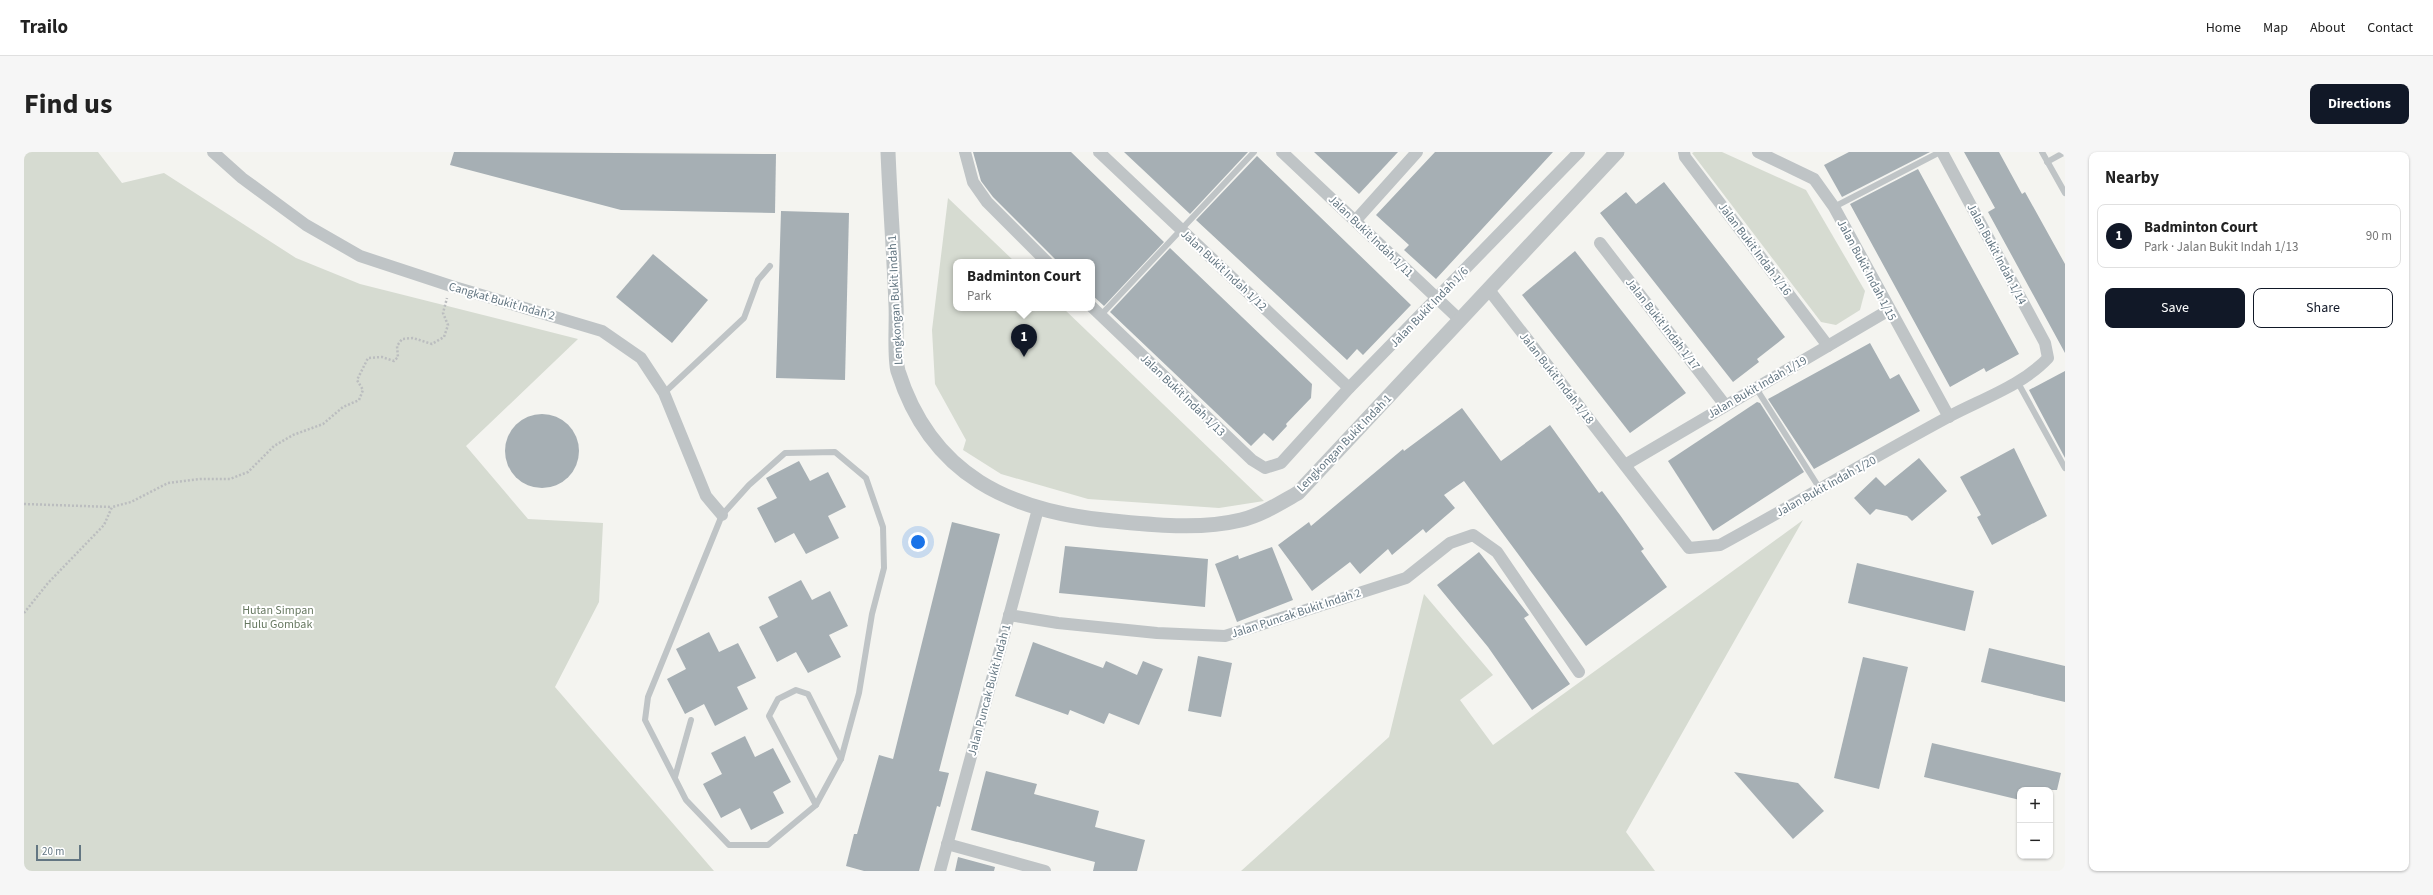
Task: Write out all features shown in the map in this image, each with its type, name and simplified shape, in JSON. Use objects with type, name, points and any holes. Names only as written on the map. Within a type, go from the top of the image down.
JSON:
[{"type":"street","name":"Cangkat Bukit Indah 2","points":[[213,152],[242,178],[306,224],[360,256],[451,286],[602,331],[641,358],[664,393],[706,496],[722,516]]},
{"type":"street","name":"Lengkongan Bukit Indah 1","points":[[888,152],[898,369],[921,424],[948,458],[984,485],[1018,502],[1038,509],[1080,518],[1197,526],[1242,520],[1272,508],[1298,493],[1617,152]]},
{"type":"street","points":[[965,152],[973,182],[987,202],[1044,259]]},
{"type":"street","name":"Jalan Bukit Indah 1/12","points":[[1099,152],[1350,388]]},
{"type":"street","name":"Jalan Bukit Indah 1/11","points":[[1282,152],[1356,220],[1436,299],[1460,320]]},
{"type":"street","points":[[1356,220],[1417,152]]},
{"type":"street","name":"Jalan Bukit Indah 1/6","points":[[1281,463],[1350,388],[1579,152]]},
{"type":"street","name":"Jalan Bukit Indah 1/16","points":[[1684,152],[1685,157],[1828,346]]},
{"type":"street","name":"Jalan Bukit Indah 1/15","points":[[1758,152],[1814,179],[1834,207],[1889,310],[1949,417]]},
{"type":"street","name":"Jalan Bukit Indah 1/14","points":[[1941,152],[2045,343],[2048,358]]},
{"type":"street","name":"Jalan Bukit Indah 1/17","points":[[1600,243],[1725,405]]},
{"type":"street","name":"Jalan Bukit Indah 1/18","points":[[1489,290],[1625,465]]},
{"type":"street","name":"Jalan Bukit Indah 1/19","points":[[1625,465],[1889,310]]},
{"type":"street","name":"Jalan Bukit Indah 1/13","points":[[1096,311],[1252,460],[1265,468],[1281,463]]},
{"type":"street","name":"Jalan Bukit Indah 1/20","points":[[1625,465],[1689,548],[1720,545],[1949,417],[2017,381],[2038,369],[2048,358]]},
{"type":"street","name":"Jalan Puncak Bukit Indah 1","points":[[940,871],[1038,509]]},
{"type":"street","name":"Jalan Puncak Bukit Indah 2","points":[[1009,615],[1058,623],[1149,632],[1225,636],[1406,578],[1450,544],[1473,535],[1497,552],[1579,672]]},
{"type":"street","points":[[947,844],[1045,871]]},
{"type":"lane","points":[[1096,311],[1181,230],[1254,152]]},
{"type":"lane","points":[[1834,207],[1941,152]]},
{"type":"lane","points":[[2042,152],[2065,193]]},
{"type":"lane","points":[[2047,162],[2065,152]]},
{"type":"lane","points":[[664,393],[744,318],[758,280],[770,266]]},
{"type":"lane","points":[[2017,381],[2065,468]]},
{"type":"lane","points":[[1756,388],[1820,489]]},
{"type":"lane","points":[[834,452],[866,478],[883,527],[884,568],[872,614],[859,693],[841,759],[816,805],[768,845],[729,845],[686,800],[645,720],[648,697],[722,516],[749,485],[785,453],[834,452]]},
{"type":"lane","points":[[816,805],[769,716],[778,699],[796,690],[808,694],[841,759]]},
{"type":"lane","points":[[675,777],[691,720]]},
{"type":"path","points":[[24,504],[112,507],[131,502],[168,483],[200,479],[230,479],[248,472],[274,446],[293,435],[323,424],[343,407],[359,400],[363,390],[357,380],[368,358],[382,357],[394,361],[398,357],[397,346],[402,338],[414,338],[432,344],[444,337],[448,325],[443,313],[451,286]]},
{"type":"path","points":[[24,613],[48,583],[104,525],[112,507]]},
{"type":"green space","name":"Hutan Simpan Hulu Gombak","points":[[24,152],[98,152],[122,183],[164,173],[296,258],[360,284],[578,339],[466,446],[528,519],[603,523],[599,602],[555,687],[714,871],[24,871]]},
{"type":"green space","points":[[1722,152],[1806,190],[1865,291],[1860,310],[1836,325],[1821,322],[1692,153]]},
{"type":"green space","points":[[948,198],[1012,259],[953,259],[953,311],[1066,311],[1264,501],[1219,508],[1088,499],[1001,474],[963,450],[966,440],[935,384],[932,330]]},
{"type":"green space","points":[[1803,520],[1626,832],[1655,871],[1241,871],[1389,737],[1424,594],[1493,675],[1460,700],[1493,745]]},
{"type":"building","points":[[454,152],[776,154],[775,213],[621,210],[450,165]]},
{"type":"building","points":[[973,152],[1071,152],[1164,242],[1104,306],[1095,298],[1095,259],[1055,259],[993,197],[981,181]]},
{"type":"building","points":[[1124,152],[1248,152],[1190,214]]},
{"type":"building","points":[[1314,152],[1398,152],[1359,194]]},
{"type":"building","points":[[1435,152],[1553,152],[1436,279],[1404,250],[1409,245],[1376,215]]},
{"type":"building","points":[[1849,152],[1930,152],[1842,197],[1824,165]]},
{"type":"building","points":[[1964,152],[1999,152],[2022,194],[2025,192],[2065,264],[2065,353],[1988,212],[1995,208]]},
{"type":"building","points":[[1257,156],[1411,305],[1363,355],[1357,349],[1347,360],[1196,220]]},
{"type":"building","points":[[1918,169],[2019,354],[1986,372],[1984,368],[1950,387],[1850,204]]},
{"type":"building","points":[[1664,182],[1785,337],[1757,359],[1759,362],[1733,382],[1600,213],[1626,192],[1636,204]]},
{"type":"building","points":[[781,211],[849,213],[845,380],[776,378]]},
{"type":"building","points":[[1170,248],[1312,384],[1311,398],[1286,424],[1287,426],[1273,441],[1264,433],[1251,446],[1110,312]]},
{"type":"building","points":[[1575,251],[1686,393],[1630,433],[1522,295]]},
{"type":"building","points":[[653,254],[708,300],[672,343],[616,297]]},
{"type":"building","points":[[1870,343],[1890,379],[1899,374],[1920,411],[1814,469],[1768,399]]},
{"type":"building","points":[[2065,371],[2065,458],[2029,390]]},
{"type":"building","points":[[1757,402],[1760,403],[1804,472],[1713,531],[1668,461]]},
{"type":"building","points":[[1462,408],[1501,461],[1550,425],[1599,493],[1602,491],[1620,515],[1644,549],[1641,551],[1667,587],[1586,646],[1464,481],[1444,495],[1455,508],[1426,533],[1423,529],[1392,555],[1388,549],[1360,574],[1350,562],[1312,591],[1278,545],[1309,522],[1311,526],[1403,449],[1404,451]]},
{"type":"building","points":[[542,414],[556,417],[568,425],[576,437],[579,451],[576,465],[568,477],[556,485],[542,488],[528,485],[516,477],[508,465],[505,451],[508,437],[516,425],[528,417]]},
{"type":"building","points":[[2014,448],[2047,516],[1992,545],[1977,517],[1981,515],[1960,477]]},
{"type":"building","points":[[1919,458],[1947,491],[1912,521],[1907,516],[1876,509],[1870,515],[1854,498],[1876,477],[1885,486]]},
{"type":"building","points":[[799,461],[810,481],[828,472],[846,507],[828,516],[839,538],[806,554],[794,533],[775,543],[757,508],[777,498],[766,478]]},
{"type":"building","points":[[952,522],[1000,534],[939,771],[949,773],[940,807],[937,806],[919,871],[864,871],[846,866],[854,834],[857,834],[879,755],[893,759]]},
{"type":"building","points":[[1065,546],[1208,559],[1205,607],[1059,593]]},
{"type":"building","points":[[1272,547],[1293,600],[1237,622],[1215,564],[1238,555],[1239,559]]},
{"type":"building","points":[[1479,552],[1529,615],[1524,618],[1570,684],[1532,710],[1488,647],[1437,585]]},
{"type":"building","points":[[1857,563],[1974,591],[1965,631],[1848,603]]},
{"type":"building","points":[[801,580],[812,600],[830,591],[848,626],[829,635],[841,657],[808,673],[796,652],[777,662],[759,627],[778,617],[768,597]]},
{"type":"building","points":[[709,632],[719,652],[738,643],[756,678],[737,687],[748,709],[715,726],[704,704],[685,714],[667,679],[686,669],[676,649]]},
{"type":"building","points":[[1033,642],[1103,668],[1106,661],[1137,675],[1143,661],[1163,669],[1139,725],[1109,713],[1104,724],[1070,710],[1068,715],[1015,696]]},
{"type":"building","points":[[1989,648],[2065,666],[2065,702],[1981,682]]},
{"type":"building","points":[[1198,656],[1232,663],[1221,717],[1188,711]]},
{"type":"building","points":[[1863,657],[1908,667],[1879,789],[1834,778]]},
{"type":"building","points":[[745,736],[755,757],[773,748],[791,782],[773,792],[784,813],[751,830],[740,808],[721,818],[703,784],[722,774],[711,753]]},
{"type":"building","points":[[1932,743],[2061,773],[2057,790],[2053,790],[2053,787],[2017,787],[2017,799],[1924,777]]},
{"type":"building","points":[[986,771],[1037,784],[1034,794],[1099,811],[1095,827],[1145,840],[1137,871],[1093,871],[1095,862],[971,830]]},
{"type":"building","points":[[1734,772],[1798,783],[1824,811],[1793,839]]},
{"type":"building","points":[[958,857],[995,867],[994,871],[955,871]]},
{"type":"place","name":"Badminton Court","points":[[1024,357]]}]
